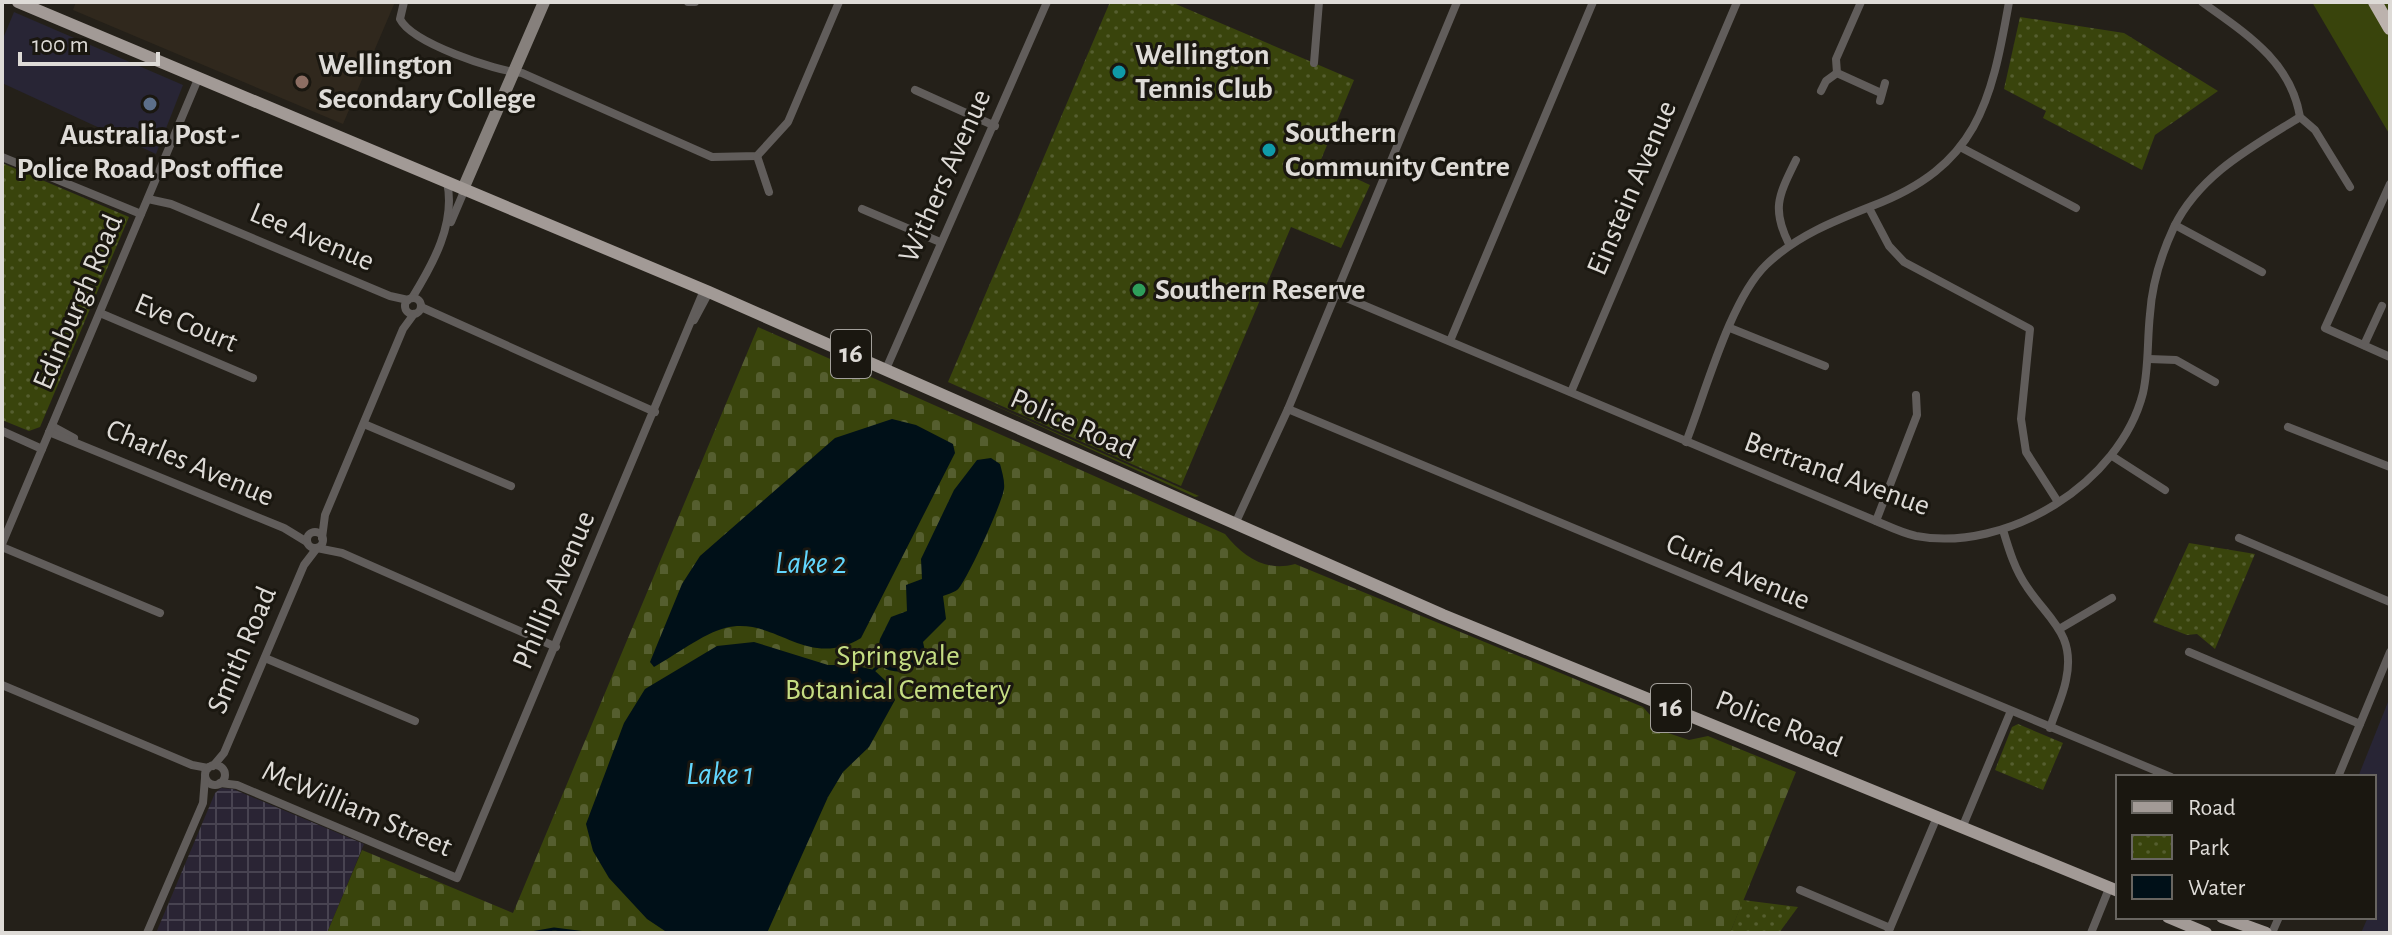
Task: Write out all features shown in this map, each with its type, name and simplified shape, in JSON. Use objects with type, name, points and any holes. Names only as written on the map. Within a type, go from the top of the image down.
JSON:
[{"type":"highway","points":[[2375,2],[2390,28]]},
{"type":"main road","name":"Police Road","points":[[18,2],[707,291],[1443,615],[2115,888]]},
{"type":"main road","points":[[2173,919],[2206,933]]},
{"type":"main road","points":[[2228,919],[2269,933]]},
{"type":"street","points":[[404,2],[400,19],[416,36],[514,73],[712,157],[757,156],[788,122],[839,2]]},
{"type":"street","points":[[464,189],[544,2]]},
{"type":"street","points":[[688,2],[695,2]]},
{"type":"street","points":[[1314,63],[1319,2]]},
{"type":"street","points":[[1235,524],[1337,294],[1457,2]]},
{"type":"street","points":[[1450,341],[1593,2]]},
{"type":"street","name":"Einstein Avenue","points":[[1571,392],[1737,2]]},
{"type":"street","points":[[1837,73],[1836,59],[1861,2]]},
{"type":"street","points":[[1686,442],[1744,294],[1763,268],[1789,244],[1907,193],[1938,172],[1962,148],[1997,68],[2009,2]]},
{"type":"street","points":[[2202,2],[2268,52],[2296,92],[2300,117],[2315,130],[2350,187]]},
{"type":"street","name":"Withers Avenue","points":[[886,369],[940,242],[995,126],[1043,3]]},
{"type":"street","points":[[1821,91],[1826,81],[1837,73]]},
{"type":"street","points":[[1837,73],[1881,97],[1885,83]]},
{"type":"street","name":"Edinburgh Road","points":[[2,546],[198,79]]},
{"type":"street","points":[[915,90],[995,126]]},
{"type":"street","name":"Bertrand Avenue","points":[[1337,294],[1876,521],[1916,536],[1973,536],[2003,530],[2058,502],[2082,485],[2112,456],[2142,396],[2149,359],[2150,314],[2157,268],[2175,225],[2200,190],[2226,163],[2300,117]]},
{"type":"street","points":[[1962,148],[2076,208]]},
{"type":"street","points":[[757,156],[769,192]]},
{"type":"street","points":[[2,157],[141,214]]},
{"type":"street","points":[[1789,244],[1777,218],[1780,194],[1796,160]]},
{"type":"street","name":"Smith Road","points":[[444,233],[451,204],[447,182]]},
{"type":"street","points":[[2390,184],[2325,328],[2390,357]]},
{"type":"street","name":"Smith Road","points":[[208,772],[224,753],[304,565],[309,538],[325,515],[464,189]]},
{"type":"street","name":"Lee Avenue","points":[[149,195],[657,409]]},
{"type":"street","points":[[1869,208],[1889,246],[1904,262],[2030,329],[2021,419],[2026,452],[2058,502]]},
{"type":"street","points":[[862,209],[940,242]]},
{"type":"street","points":[[2175,225],[2262,272]]},
{"type":"street","name":"Phillip Avenue","points":[[457,878],[707,291]]},
{"type":"street","points":[[2364,345],[2382,306]]},
{"type":"street","name":"Eve Court","points":[[100,313],[253,378]]},
{"type":"street","points":[[1730,328],[1825,366]]},
{"type":"street","points":[[2149,359],[2176,360],[2215,382]]},
{"type":"street","points":[[1876,521],[1917,415],[1916,395]]},
{"type":"street","name":"Curie Avenue","points":[[1288,409],[2010,713],[2166,775]]},
{"type":"street","points":[[364,424],[511,486]]},
{"type":"street","points":[[2288,427],[2390,467]]},
{"type":"street","name":"Charles Avenue","points":[[51,429],[309,538]]},
{"type":"street","points":[[2,431],[42,449]]},
{"type":"street","points":[[2112,456],[2165,490]]},
{"type":"street","name":"Smith Road","points":[[304,565],[322,538],[325,515]]},
{"type":"street","points":[[2003,530],[2016,568],[2029,590],[2061,628],[2067,649],[2067,679],[2050,728]]},
{"type":"street","points":[[342,553],[317,533],[309,538],[317,548],[342,553],[558,643]]},
{"type":"street","points":[[2239,538],[2390,602]]},
{"type":"street","points":[[2,546],[160,613]]},
{"type":"street","points":[[2061,628],[2112,598]]},
{"type":"street","points":[[2189,652],[2360,724]]},
{"type":"street","points":[[2339,775],[2390,652]]},
{"type":"street","points":[[265,658],[415,721]]},
{"type":"street","points":[[2,685],[208,772],[224,772]]},
{"type":"street","points":[[1962,828],[2010,713]]},
{"type":"street","name":"Smith Road","points":[[220,783],[224,772],[224,753]]},
{"type":"street","points":[[147,933],[203,803],[208,772]]},
{"type":"street","name":"McWilliam Street","points":[[208,772],[211,784],[237,785],[457,878]]},
{"type":"street","name":"McWilliam Street","points":[[224,772],[237,785]]},
{"type":"street","points":[[203,803],[220,783]]},
{"type":"street","points":[[1800,890],[1889,930],[1937,817]]},
{"type":"street","points":[[2091,933],[2115,888]]},
{"type":"shaded area","name":"Wellington Secondary College","points":[[76,2],[395,2],[343,124],[73,10]]},
{"type":"shaded area","points":[[14,12],[183,85],[156,154],[2,83],[2,41]]},
{"type":"shaded area","points":[[2390,697],[2390,933],[2361,933],[2367,919],[2376,919],[2376,775],[2359,775]]},
{"type":"shaded area","points":[[221,788],[233,789],[364,844],[327,933],[156,933],[215,793]]},
{"type":"green space","name":"Southern Reserve","points":[[1110,2],[1171,2],[1354,80],[1320,162],[1370,185],[1341,248],[1291,227],[1181,486],[948,382]]},
{"type":"green space","points":[[2312,2],[2390,2],[2390,135],[2381,120]]},
{"type":"green space","points":[[2020,17],[2124,33],[2218,91],[2155,135],[2142,170],[2043,118],[2046,111],[2004,89]]},
{"type":"green space","points":[[2,163],[129,217],[40,427],[29,431],[2,420]]},
{"type":"green space","name":"Springvale Botanical Cemetery","points":[[758,327],[1225,534],[1239,550],[1256,561],[1274,566],[1295,564],[1643,707],[1665,732],[1689,740],[1708,736],[1796,772],[1730,933],[327,933],[362,850],[513,913]]},
{"type":"green space","points":[[976,397],[1199,496],[1195,497]]},
{"type":"green space","points":[[2189,543],[2255,554],[2215,649],[2197,634],[2187,635],[2153,622]]},
{"type":"green space","points":[[2018,724],[2063,743],[2043,790],[1995,770],[2012,727]]},
{"type":"green space","points":[[1743,900],[1798,907],[1779,933],[1730,933]]},
{"type":"water","name":"Lake 2","points":[[892,419],[916,425],[953,444],[955,453],[861,638],[841,647],[824,649],[760,629],[743,626],[725,628],[654,667],[650,662],[682,584],[700,556],[835,438]]},
{"type":"water","points":[[991,458],[1000,464],[1004,483],[1002,497],[964,581],[958,589],[943,596],[946,619],[923,642],[926,656],[915,666],[902,671],[882,667],[876,662],[880,639],[891,617],[907,611],[906,585],[922,579],[921,559],[954,490],[977,460]]},
{"type":"water","name":"Lake 1","points":[[754,642],[828,665],[853,665],[874,670],[888,683],[895,700],[869,747],[843,772],[828,797],[767,933],[668,933],[647,919],[609,878],[593,851],[586,824],[624,723],[645,689],[717,646]]},
{"type":"waterway","points":[[874,670],[880,665]]},
{"type":"waterway","points":[[531,933],[554,929],[586,933]]},
{"type":"place","name":"Wellington Tennis Club","points":[[1119,72]]},
{"type":"place","name":"Wellington Secondary College","points":[[302,82]]},
{"type":"place","name":"Australia Post - Police Road Post office","points":[[150,104]]},
{"type":"place","name":"Southern Community Centre","points":[[1269,150]]},
{"type":"place","name":"Southern Reserve","points":[[1139,290]]}]
